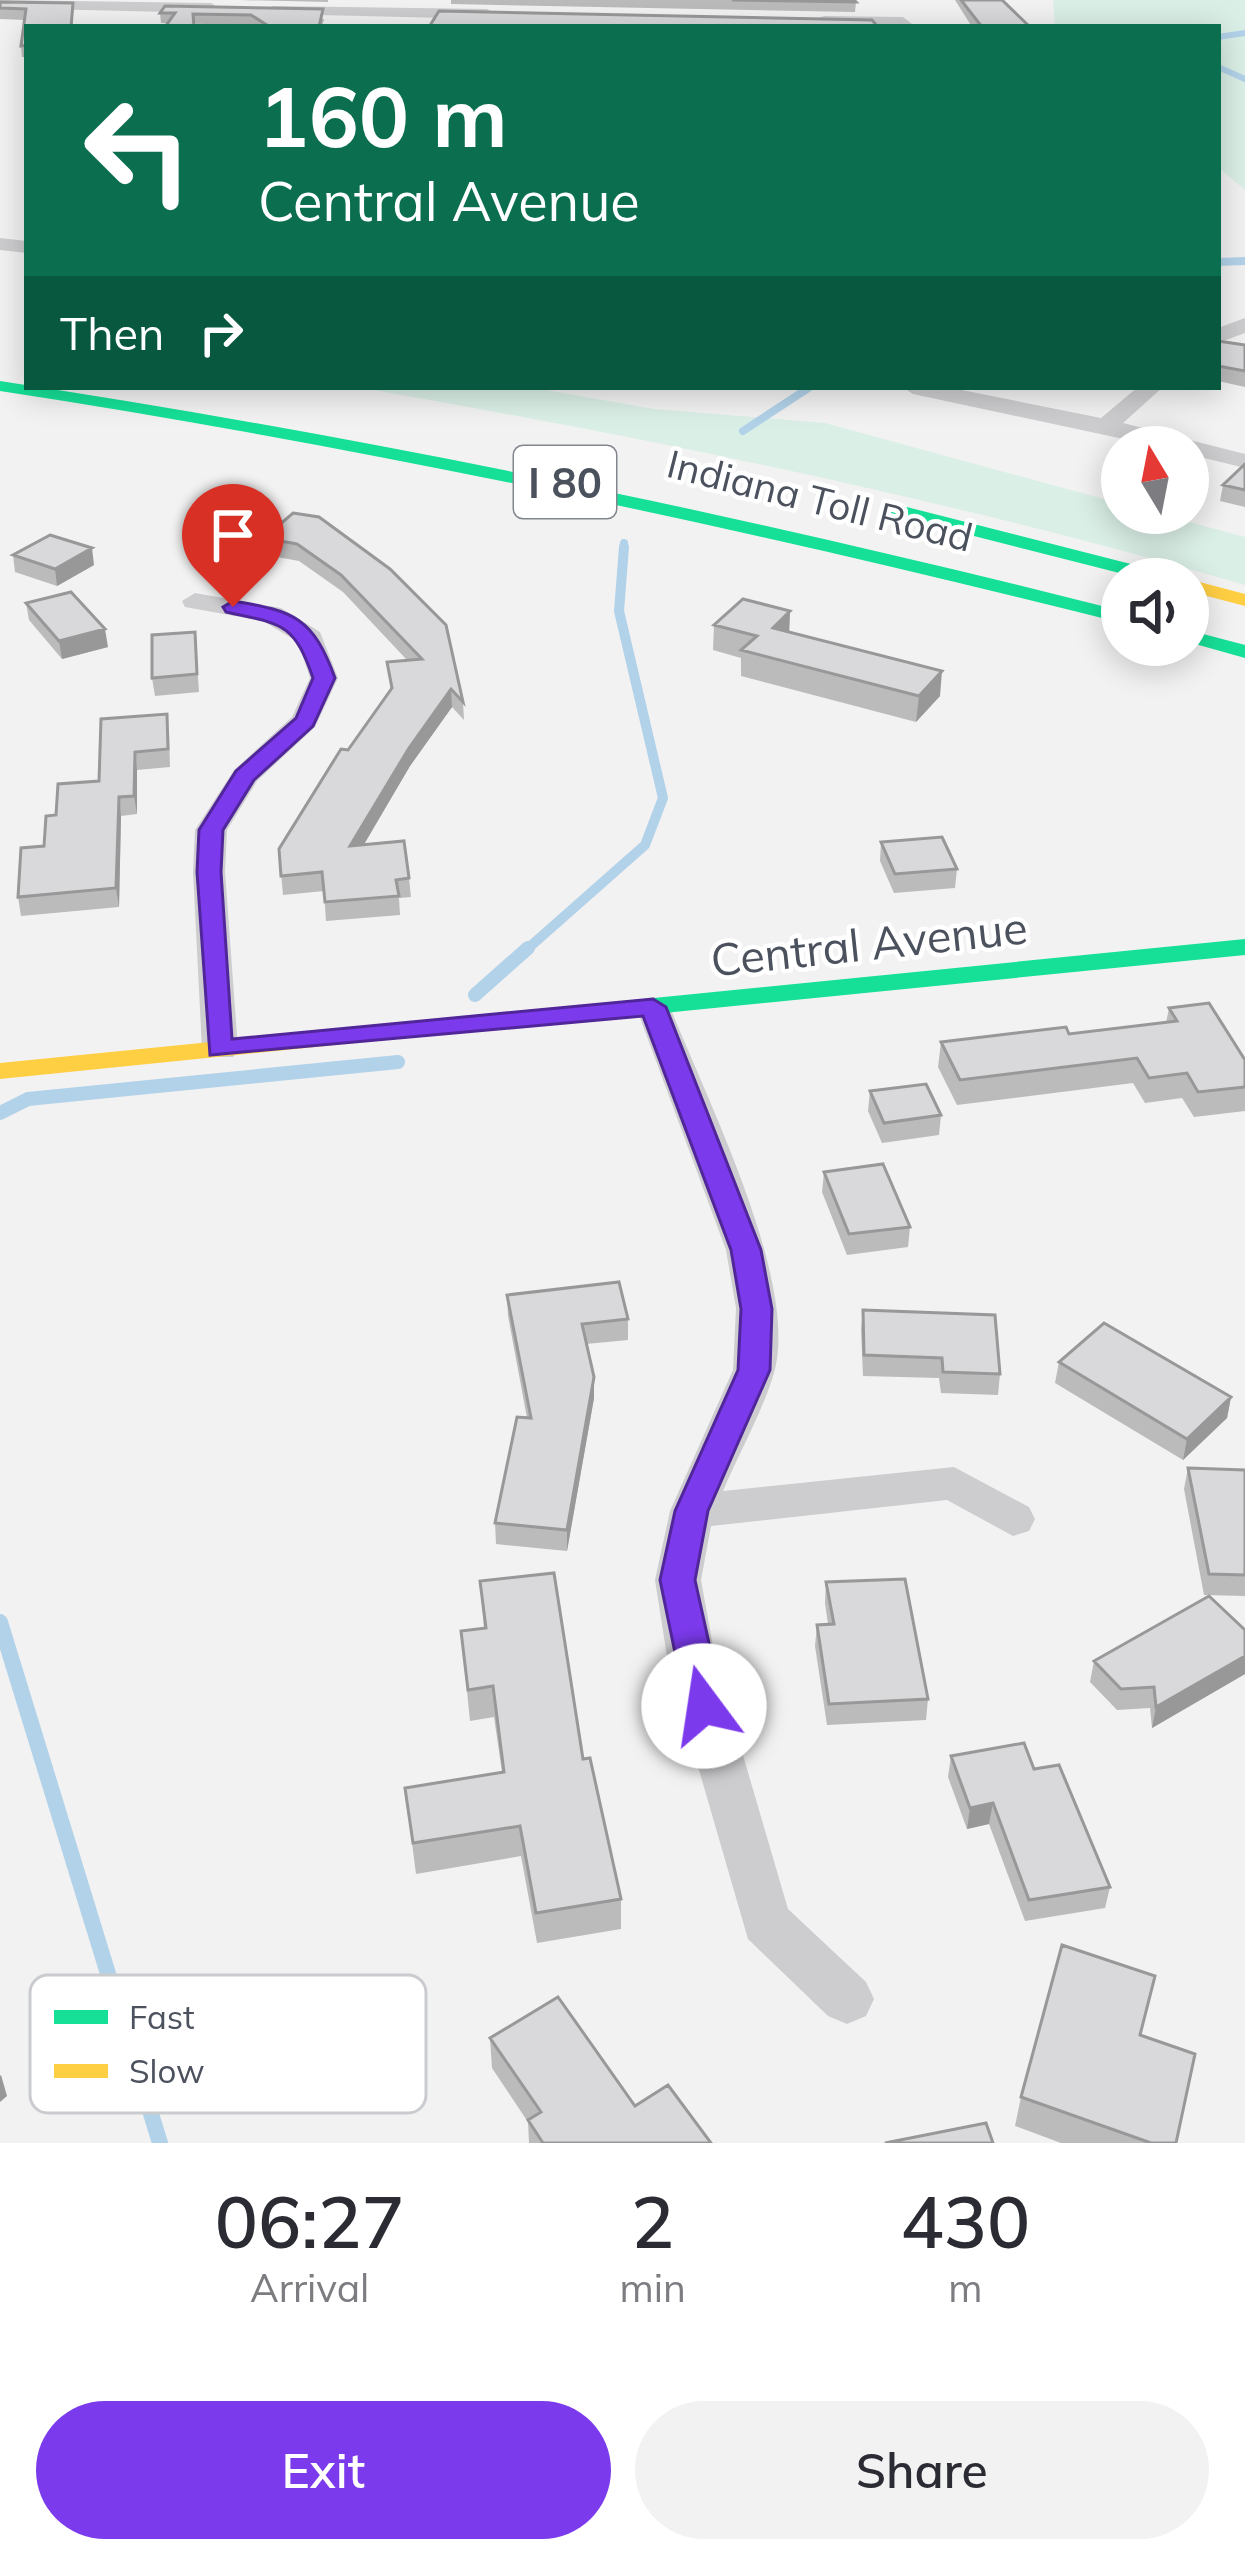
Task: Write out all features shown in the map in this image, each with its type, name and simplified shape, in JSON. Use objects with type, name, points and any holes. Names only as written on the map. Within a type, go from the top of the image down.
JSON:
[{"type":"main road","name":"Indiana Toll Road","points":[[27,390],[279,428],[636,496],[1101,611]]},
{"type":"main road","name":"Indiana Toll Road","points":[[868,504],[1101,562]]},
{"type":"main road","points":[[1209,591],[1245,600]]},
{"type":"main road","points":[[1209,642],[1245,652]]},
{"type":"main road","name":"Central Avenue","points":[[0,1071],[1245,946]]},
{"type":"street","points":[[0,3],[236,8]]},
{"type":"street","points":[[118,6],[120,24]]},
{"type":"street","points":[[260,9],[380,19],[509,14]]},
{"type":"street","points":[[815,20],[888,24]]},
{"type":"street","points":[[928,390],[1106,426],[1148,390]]},
{"type":"street","points":[[1209,452],[1245,461]]},
{"type":"street","points":[[195,601],[271,614],[310,638],[324,678],[305,721],[244,776],[211,830],[209,872],[220,1049]]},
{"type":"street","points":[[653,1007],[746,1250],[757,1309],[754,1370],[692,1511],[678,1580],[692,1664],[766,1922],[847,1999]]},
{"type":"street","points":[[692,1511],[954,1483],[1013,1519]]},
{"type":"green space","points":[[1053,0],[1245,0],[1245,190],[1221,170],[1221,24],[1055,24]]},
{"type":"green space","points":[[372,390],[546,390],[654,409],[825,423],[1101,498],[1101,534],[1209,534],[1209,527],[1245,537],[1245,585],[1209,575],[1209,558],[1149,558],[803,474]]},
{"type":"building","points":[[732,0],[854,0],[856,2]]},
{"type":"building","points":[[961,0],[1002,0],[1027,24],[980,24]]},
{"type":"building","points":[[0,2],[73,3],[71,24],[24,24],[21,46],[26,9],[0,8]]},
{"type":"building","points":[[165,6],[323,9],[320,24],[265,24],[251,15],[193,14],[194,24],[167,24],[175,13],[160,13]]},
{"type":"building","points":[[439,11],[872,20],[875,24],[431,24]]},
{"type":"building","points":[[1221,341],[1245,345],[1245,371],[1221,367]]},
{"type":"building","points":[[1245,464],[1245,490],[1223,485]]},
{"type":"building","points":[[293,513],[319,517],[390,569],[446,625],[463,702],[451,689],[350,846],[404,841],[409,878],[396,880],[399,896],[325,902],[322,872],[281,876],[279,849],[341,749],[348,750],[392,688],[387,662],[422,659],[341,575],[297,544],[264,538]]},
{"type":"building","points":[[50,535],[92,548],[55,569],[13,555]]},
{"type":"building","points":[[71,592],[105,629],[59,641],[26,603]]},
{"type":"building","points":[[743,599],[790,611],[773,628],[942,671],[919,696],[741,650],[757,636],[714,625]]},
{"type":"building","points":[[195,632],[197,674],[152,678],[152,635]]},
{"type":"building","points":[[167,714],[168,749],[135,752],[134,796],[119,797],[116,888],[18,897],[21,848],[44,846],[46,816],[56,815],[58,784],[99,781],[101,719]]},
{"type":"building","points":[[942,837],[957,869],[895,874],[881,842]]},
{"type":"building","points":[[1209,1003],[1245,1060],[1245,1087],[1198,1092],[1187,1073],[1149,1078],[1137,1058],[960,1080],[941,1042],[1066,1027],[1069,1034],[1177,1021],[1169,1008]]},
{"type":"building","points":[[926,1084],[941,1115],[884,1123],[870,1091]]},
{"type":"building","points":[[883,1164],[910,1227],[849,1234],[824,1172]]},
{"type":"building","points":[[619,1282],[628,1319],[582,1324],[594,1377],[567,1530],[495,1523],[517,1417],[531,1418],[507,1295]]},
{"type":"building","points":[[863,1310],[995,1315],[1000,1374],[943,1372],[942,1358],[864,1355]]},
{"type":"building","points":[[1104,1323],[1231,1397],[1187,1439],[1059,1362]]},
{"type":"building","points":[[1188,1468],[1245,1470],[1245,1575],[1209,1574]]},
{"type":"building","points":[[554,1573],[583,1759],[590,1758],[621,1899],[536,1913],[520,1826],[413,1843],[405,1788],[504,1772],[493,1686],[468,1690],[461,1631],[486,1628],[480,1581]]},
{"type":"building","points":[[905,1579],[928,1699],[829,1704],[817,1625],[834,1624],[826,1582]]},
{"type":"building","points":[[1209,1596],[1245,1630],[1245,1656],[1156,1707],[1154,1687],[1121,1689],[1094,1661]]},
{"type":"building","points":[[1024,1743],[1034,1769],[1059,1765],[1110,1887],[1029,1900],[993,1803],[970,1808],[951,1756]]},
{"type":"building","points":[[1062,1945],[1155,1976],[1140,2035],[1195,2054],[1176,2143],[1151,2143],[1021,2097]]},
{"type":"building","points":[[558,1997],[635,2106],[668,2085],[711,2143],[543,2143],[528,2120],[541,2112],[490,2038]]},
{"type":"building","points":[[986,2123],[993,2143],[885,2143]]},
{"type":"waterway","points":[[1221,37],[1245,33]]},
{"type":"waterway","points":[[1221,68],[1245,79]]},
{"type":"waterway","points":[[1221,262],[1245,261]]},
{"type":"waterway","points":[[743,431],[805,390]]},
{"type":"waterway","points":[[623,550],[624,543]]},
{"type":"waterway","points":[[525,951],[645,845],[663,798],[619,611],[624,547]]},
{"type":"waterway","points":[[475,995],[528,948]]},
{"type":"waterway","points":[[0,1113],[28,1099],[398,1062]]},
{"type":"waterway","points":[[0,1622],[108,1975]]},
{"type":"waterway","points":[[151,2113],[160,2143]]},
{"type":"traffic: fast","points":[[0,386],[24,390]]},
{"type":"traffic: fast","points":[[26,390],[283,432],[564,486],[1101,612]]},
{"type":"traffic: fast","points":[[891,509],[1101,562]]},
{"type":"traffic: fast","points":[[1209,642],[1245,652]]},
{"type":"traffic: fast","points":[[474,1024],[1245,947]]},
{"type":"traffic: slow","points":[[1209,591],[1245,600]]},
{"type":"traffic: slow","points":[[0,1071],[474,1024]]},
{"type":"route","points":[[233,607],[271,614],[310,638],[324,678],[305,721],[244,776],[211,830],[209,872],[220,1049],[653,1007],[746,1250],[757,1309],[754,1370],[692,1511],[678,1580],[704,1706]]}]
